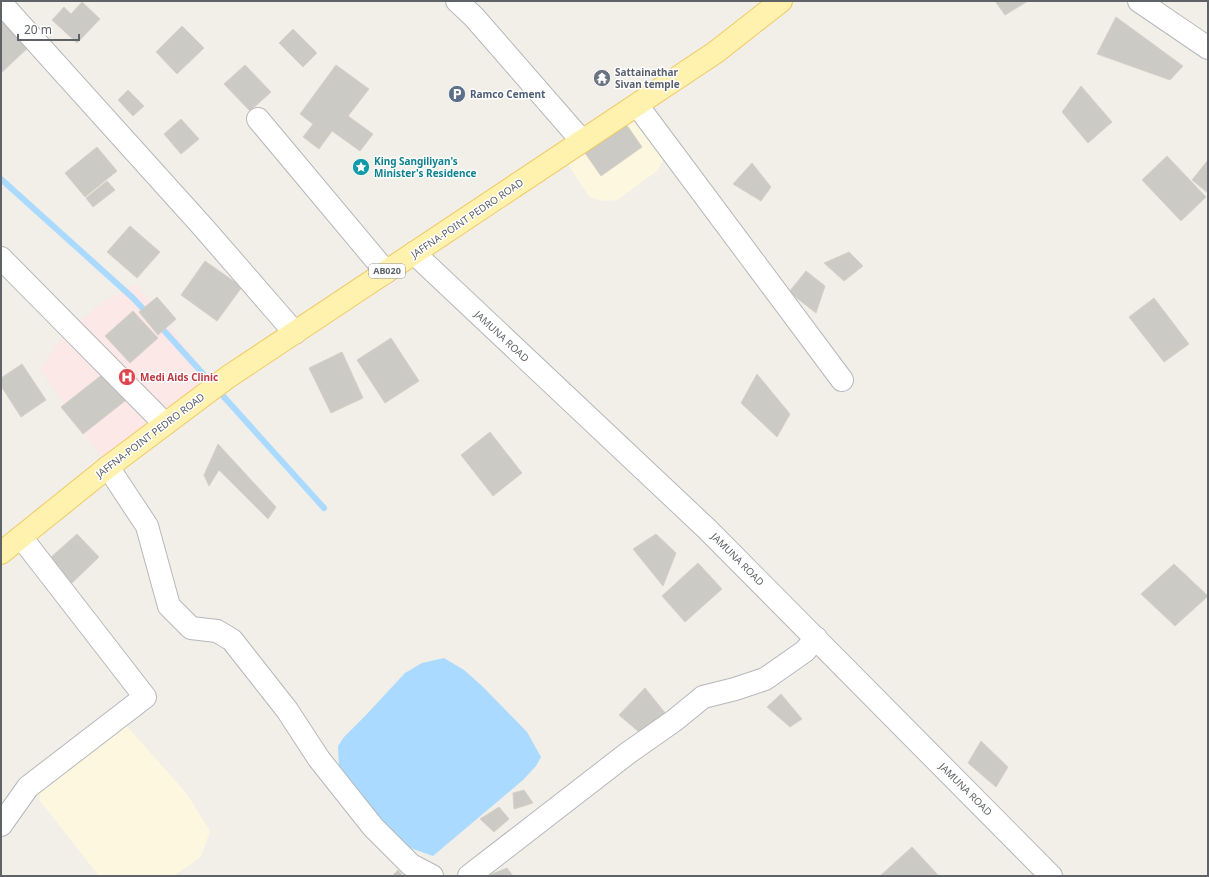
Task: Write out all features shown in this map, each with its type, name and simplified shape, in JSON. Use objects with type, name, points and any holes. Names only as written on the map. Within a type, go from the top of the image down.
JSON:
[{"type":"main road","name":"JAFFNA-POINT PEDRO ROAD","points":[[1,553],[108,466],[228,377],[716,52],[781,1]]},
{"type":"street","points":[[457,1],[474,17],[582,142]]},
{"type":"street","points":[[1139,1],[1208,48]]},
{"type":"street","points":[[1,3],[203,227],[295,333]]},
{"type":"street","points":[[637,105],[842,380]]},
{"type":"street","points":[[258,120],[386,272]]},
{"type":"street","name":"JAMUNA ROAD","points":[[414,253],[707,529],[1051,876]]},
{"type":"street","points":[[1,258],[165,424]]},
{"type":"street","points":[[108,466],[147,526],[169,606],[192,628],[217,631],[232,640],[287,710],[328,771],[372,827],[411,865],[432,876]]},
{"type":"street","points":[[1,825],[28,787],[145,697],[22,537]]},
{"type":"street","points":[[469,876],[628,753],[675,720],[703,697],[735,689],[765,679],[805,651],[816,638]]},
{"type":"shaded area","points":[[637,105],[663,160],[657,171],[617,200],[604,201],[589,197],[562,155]]},
{"type":"shaded area","name":"Medi Aids Clinic","points":[[136,284],[216,386],[108,467],[40,369],[59,342],[82,319],[107,299]]},
{"type":"shaded area","points":[[115,719],[127,726],[187,794],[210,831],[201,857],[174,876],[99,876],[40,801],[39,788]]},
{"type":"water","points":[[444,658],[464,670],[482,686],[527,732],[541,757],[536,766],[523,780],[433,856],[402,845],[380,822],[339,769],[338,746],[344,737],[405,673],[422,663]]},
{"type":"building","points":[[995,1],[1028,1],[1005,15]]},
{"type":"building","points":[[82,2],[100,19],[77,43],[52,20],[64,7],[71,14]]},
{"type":"building","points":[[1116,17],[1183,66],[1170,80],[1097,54]]},
{"type":"building","points":[[4,18],[32,44],[1,73],[1,21]]},
{"type":"building","points":[[182,26],[204,48],[177,74],[156,52]]},
{"type":"building","points":[[293,29],[317,53],[303,67],[279,43]]},
{"type":"building","points":[[245,65],[271,92],[250,111],[224,84]]},
{"type":"building","points":[[336,65],[369,89],[348,116],[373,134],[360,151],[332,131],[319,149],[303,137],[313,124],[300,114]]},
{"type":"building","points":[[1081,86],[1112,122],[1088,143],[1062,112]]},
{"type":"building","points":[[128,90],[144,106],[133,116],[118,100]]},
{"type":"building","points":[[181,119],[199,139],[181,154],[164,134]]},
{"type":"building","points":[[626,124],[642,147],[601,176],[585,153]]},
{"type":"building","points":[[97,147],[117,171],[85,197],[65,173]]},
{"type":"building","points":[[1167,156],[1206,197],[1181,221],[1142,180]]},
{"type":"building","points":[[1208,160],[1208,193],[1192,180]]},
{"type":"building","points":[[752,163],[771,187],[761,201],[733,184]]},
{"type":"building","points":[[107,181],[115,190],[93,207],[86,198]]},
{"type":"building","points":[[130,226],[160,252],[137,278],[107,252]]},
{"type":"building","points":[[849,252],[863,266],[844,281],[824,263]]},
{"type":"building","points":[[205,261],[242,287],[217,321],[181,295]]},
{"type":"building","points":[[806,271],[825,286],[816,313],[789,292]]},
{"type":"building","points":[[157,297],[176,319],[158,335],[139,312]]},
{"type":"building","points":[[1154,298],[1189,344],[1164,362],[1129,317]]},
{"type":"building","points":[[133,311],[158,338],[130,363],[105,336]]},
{"type":"building","points":[[391,338],[419,381],[385,403],[357,360]]},
{"type":"building","points":[[342,352],[363,398],[331,413],[309,368]]},
{"type":"building","points":[[22,364],[46,400],[21,417],[1,386],[1,378]]},
{"type":"building","points":[[108,370],[130,397],[83,434],[61,407]]},
{"type":"building","points":[[757,374],[790,414],[777,437],[741,403]]},
{"type":"building","points":[[490,432],[522,473],[493,496],[461,455]]},
{"type":"building","points":[[218,444],[276,507],[268,519],[219,470],[209,486],[204,475]]},
{"type":"building","points":[[77,534],[99,557],[71,584],[50,558]]},
{"type":"building","points":[[656,534],[676,553],[663,586],[633,549]]},
{"type":"building","points":[[698,563],[722,589],[685,622],[662,596]]},
{"type":"building","points":[[1174,564],[1208,596],[1175,626],[1141,594]]},
{"type":"building","points":[[645,688],[666,714],[646,738],[619,715]]},
{"type":"building","points":[[781,694],[802,719],[790,727],[767,707]]},
{"type":"building","points":[[981,741],[1008,767],[996,787],[968,763]]},
{"type":"building","points":[[524,790],[533,803],[514,809],[513,793]]},
{"type":"building","points":[[499,807],[509,819],[494,832],[480,819]]},
{"type":"building","points":[[912,847],[938,875],[880,876]]},
{"type":"building","points":[[507,868],[513,876],[487,876]]},
{"type":"building","points":[[398,870],[403,876],[392,876]]},
{"type":"waterway","points":[[1,179],[133,298],[148,314]]},
{"type":"waterway","points":[[159,325],[324,508]]},
{"type":"place","name":"Sattainathar Sivan temple","points":[[602,78]]},
{"type":"place","name":"Ramco Cement","points":[[457,94]]},
{"type":"place","name":"King Sangiliyan's Minister's Residence","points":[[361,167]]},
{"type":"place","name":"Medi Aids Clinic","points":[[127,377]]}]
